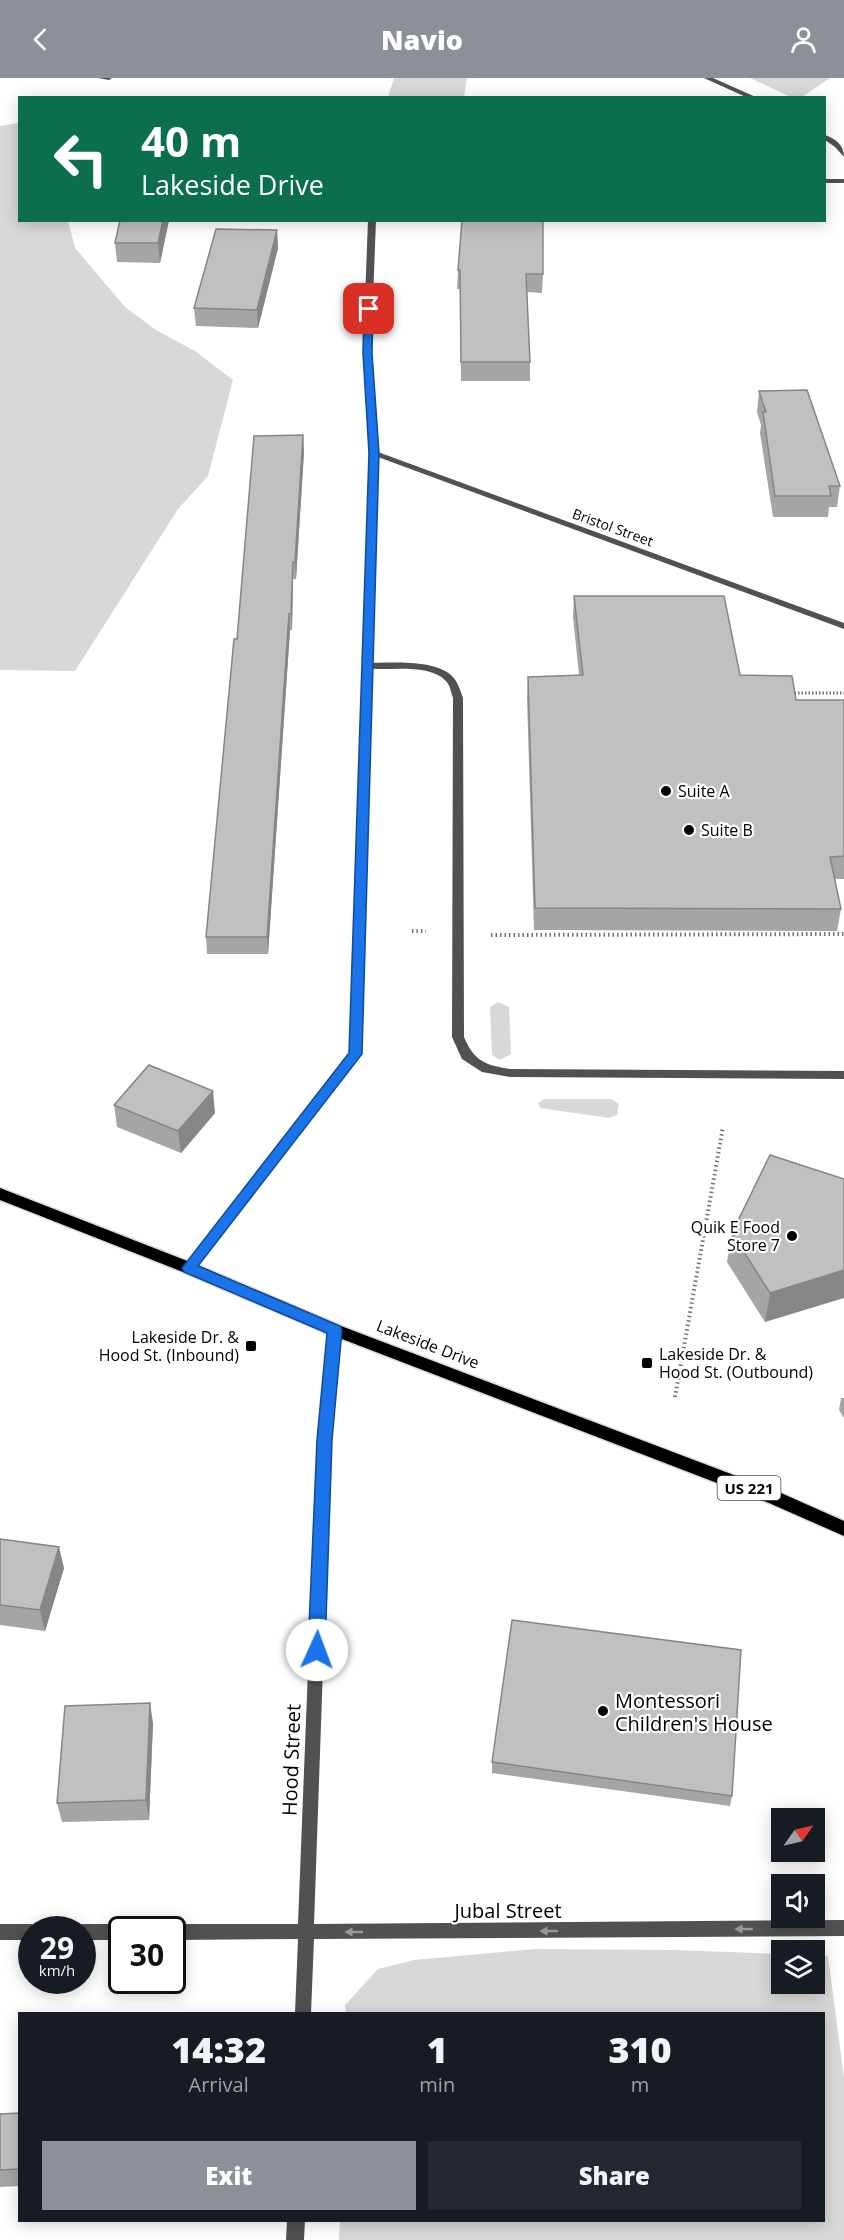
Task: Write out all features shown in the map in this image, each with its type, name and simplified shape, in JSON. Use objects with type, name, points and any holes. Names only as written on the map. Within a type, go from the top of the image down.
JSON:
[{"type":"main road","name":"Lakeside Drive","points":[[0,1194],[189,1268],[335,1330],[764,1494],[844,1528]]},
{"type":"street","points":[[101,78],[109,78]]},
{"type":"street","points":[[706,78],[750,96]]},
{"type":"street","points":[[826,138],[838,146],[844,156]]},
{"type":"street","points":[[826,181],[844,181]]},
{"type":"street","points":[[189,1268],[356,1054],[374,453],[367,353],[372,222]]},
{"type":"street","name":"Bristol Street","points":[[374,453],[844,626]]},
{"type":"street","points":[[367,666],[408,666],[446,675],[453,684],[458,698],[458,1037],[466,1056],[486,1069],[510,1073],[844,1075]]},
{"type":"street","name":"Hood Street","points":[[303,2012],[324,1440],[335,1330]]},
{"type":"street","name":"Jubal Street","points":[[186,1932],[844,1928]]},
{"type":"street","points":[[0,1932],[18,1932]]},
{"type":"street","points":[[296,2222],[296,2240]]},
{"type":"path","points":[[784,693],[844,693]]},
{"type":"path","points":[[486,935],[844,934]]},
{"type":"path","points":[[675,1397],[723,1128]]},
{"type":"shaded area","points":[[394,78],[467,78],[464,96],[388,96]]},
{"type":"shaded area","points":[[750,78],[830,78],[803,96],[789,96]]},
{"type":"shaded area","points":[[18,123],[18,222],[68,222],[75,248],[125,307],[156,330],[195,351],[233,380],[208,476],[178,509],[75,671],[0,670],[0,126]]},
{"type":"shaded area","points":[[498,1002],[509,1007],[511,1054],[500,1060],[492,1055],[490,1007]]},
{"type":"shaded area","points":[[544,1099],[611,1099],[619,1104],[617,1115],[609,1118],[540,1108],[538,1103]]},
{"type":"shaded area","points":[[535,1949],[771,1954],[771,1994],[825,1994],[825,1956],[828,1956],[844,2078],[844,2240],[339,2240],[340,2222],[825,2222],[825,2012],[346,2012],[345,2005],[378,1969],[414,1960]]},
{"type":"building","points":[[120,222],[163,222],[158,243],[115,243]]},
{"type":"building","points":[[462,222],[543,222],[543,274],[526,274],[530,362],[461,362],[460,270],[458,270]]},
{"type":"building","points":[[216,229],[277,230],[257,310],[194,308]]},
{"type":"building","points":[[807,390],[840,486],[829,486],[831,496],[775,496],[763,412],[766,412],[759,391]]},
{"type":"building","points":[[303,435],[267,937],[206,937],[234,639],[237,639],[254,436]]},
{"type":"building","points":[[574,596],[724,596],[740,675],[792,676],[796,700],[844,700],[844,856],[830,857],[841,909],[535,908],[528,677],[583,675]]},
{"type":"building","points":[[149,1065],[213,1091],[178,1131],[114,1105]]},
{"type":"building","name":"Quik E Food Store 7","points":[[770,1155],[844,1179],[844,1270],[770,1293],[732,1233]]},
{"type":"building","points":[[0,1539],[59,1547],[40,1610],[0,1605]]},
{"type":"building","points":[[512,1620],[741,1650],[732,1796],[492,1762]]},
{"type":"building","points":[[150,1703],[146,1800],[57,1803],[65,1706]]},
{"type":"building","points":[[18,2113],[18,2169],[0,2170],[0,2114]]},
{"type":"place","name":"Suite A","points":[[666,791]]},
{"type":"place","name":"Suite B","points":[[689,830]]},
{"type":"place","name":"Quik E Food Store 7","points":[[792,1236]]},
{"type":"place","name":"Lakeside Dr. & Hood St. (Inbound)","points":[[251,1346]]},
{"type":"place","name":"Lakeside Dr. & Hood St. (Outbound)","points":[[647,1363]]},
{"type":"place","name":"Montessori Children's House","points":[[603,1711]]},
{"type":"route","points":[[317,1650],[324,1440],[335,1330],[189,1268],[356,1054],[374,453],[367,353],[369,309]]}]
